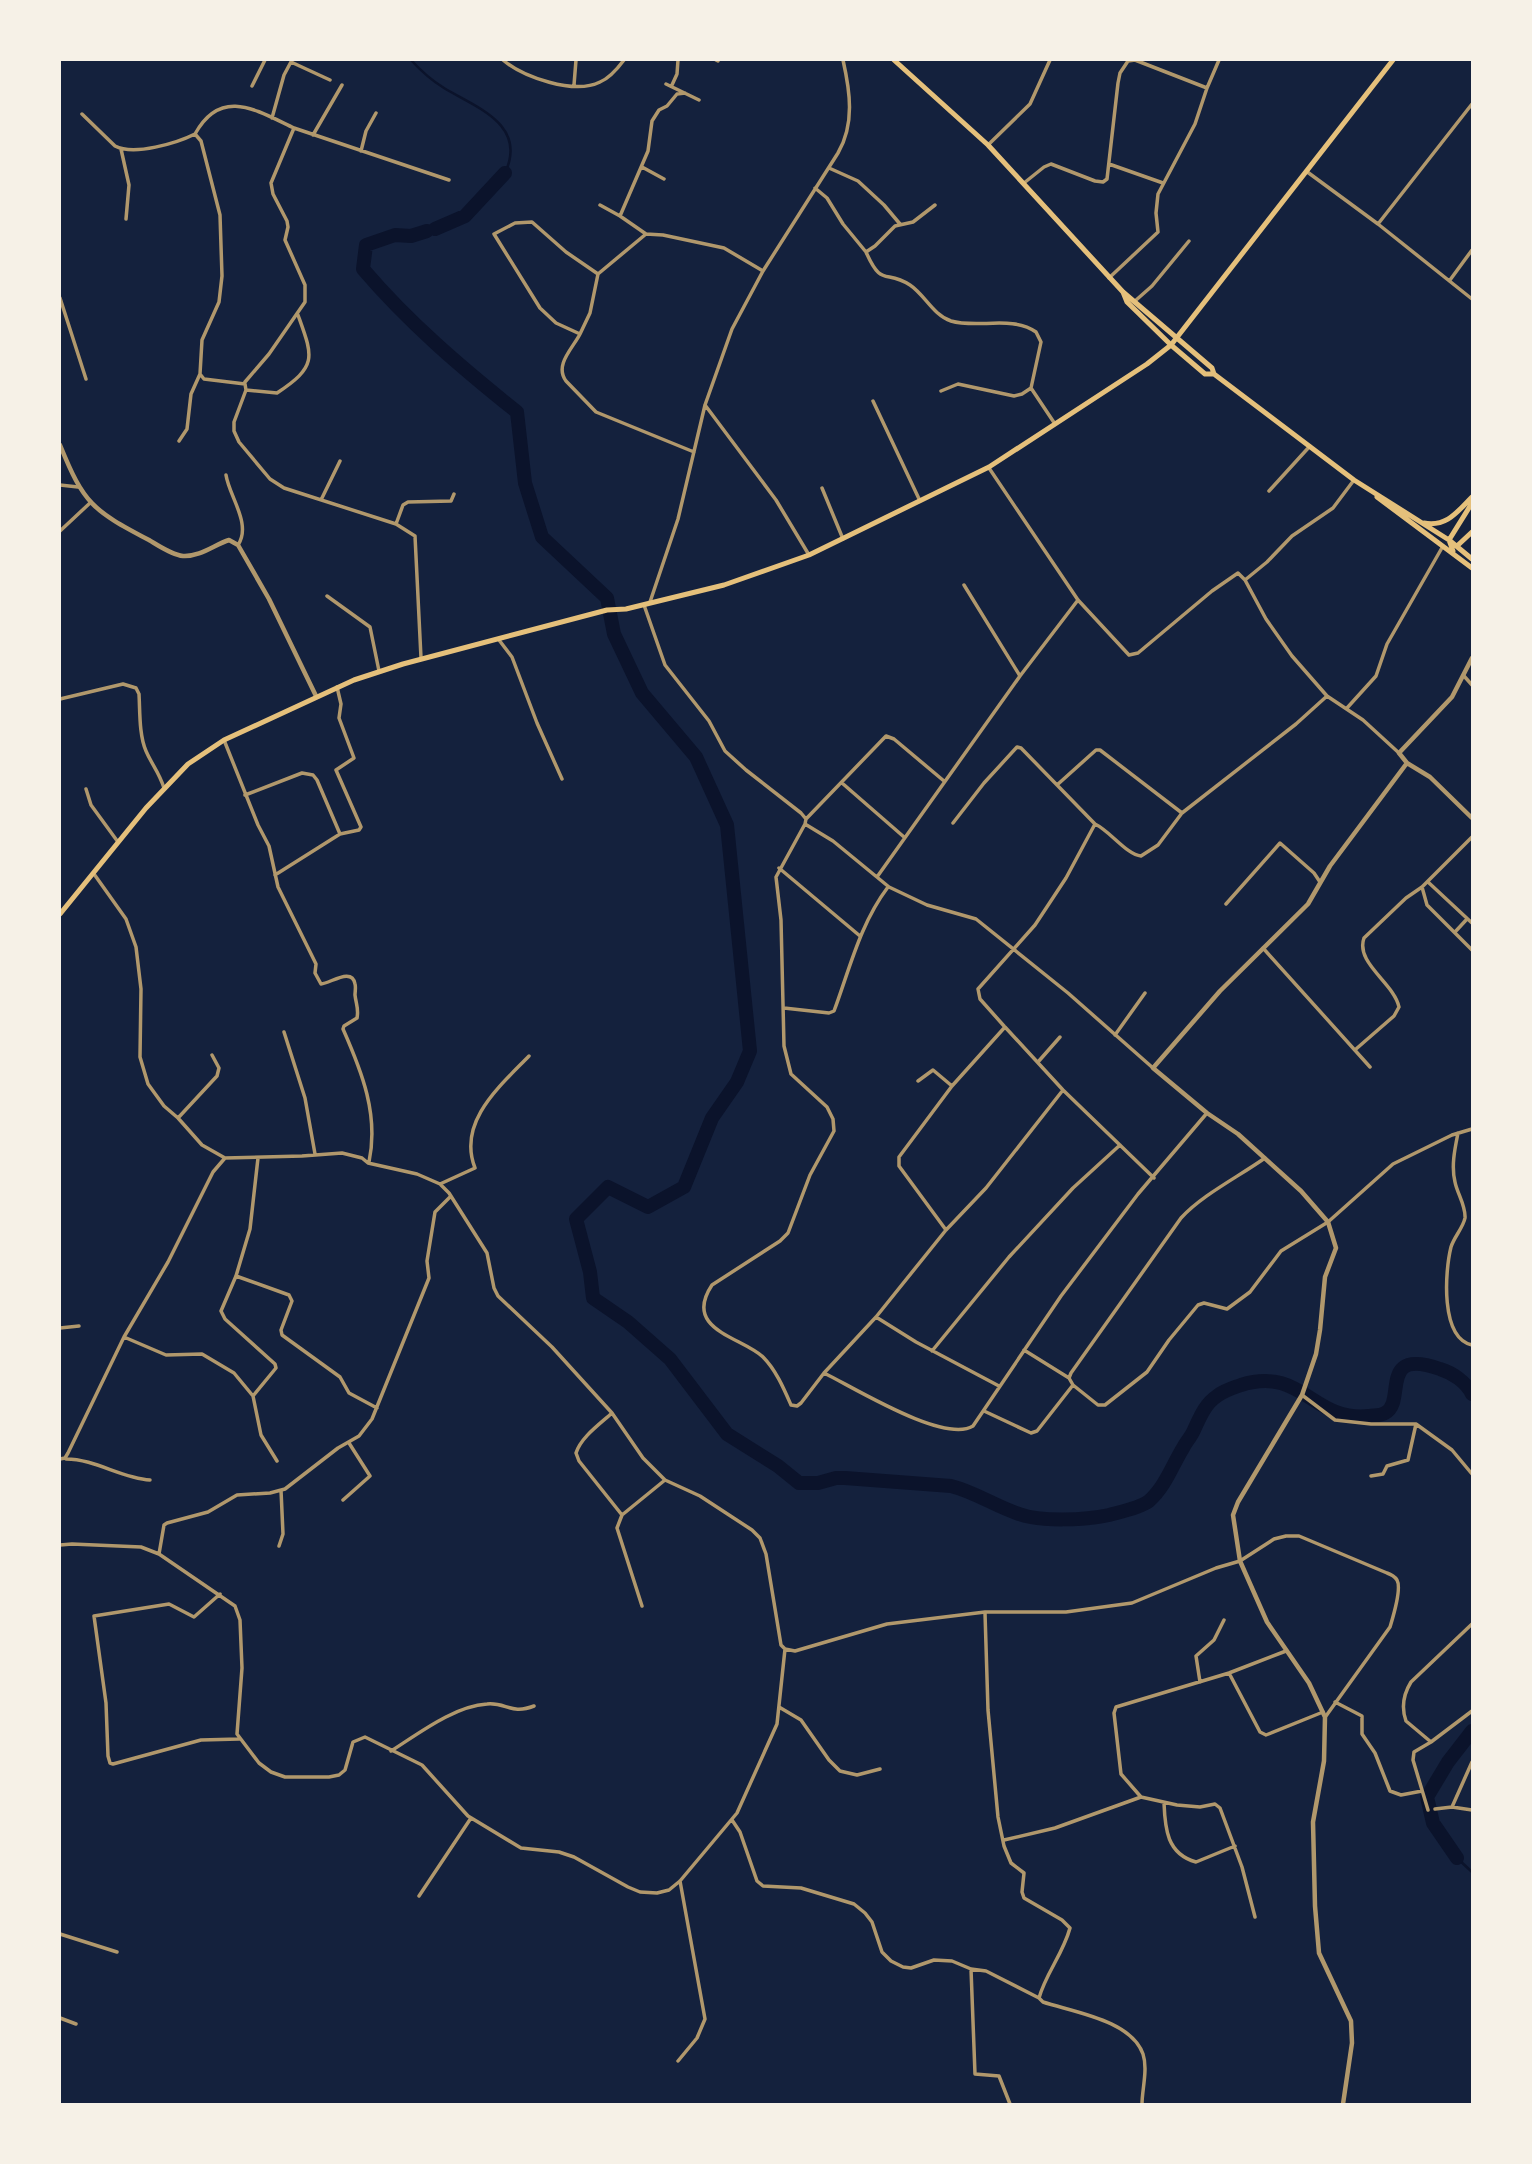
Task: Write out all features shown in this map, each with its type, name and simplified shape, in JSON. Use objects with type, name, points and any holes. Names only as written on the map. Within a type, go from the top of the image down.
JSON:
[{"type":"main road","points":[[894,60],[988,145],[1123,292],[1212,368],[1214,374]]},
{"type":"main road","points":[[60,914],[118,842],[188,764],[224,740],[337,687],[421,659],[607,610],[626,609],[724,585],[809,555],[989,467],[1147,364],[1171,345],[1393,60]]},
{"type":"main road","points":[[1123,292],[1127,302],[1171,345],[1205,373],[1214,374],[1354,480],[1447,544],[1472,568]]},
{"type":"main road","points":[[1417,524],[1434,525],[1446,522],[1472,497]]},
{"type":"main road","points":[[1447,544],[1472,503]]},
{"type":"main road","points":[[1417,524],[1425,533],[1447,544],[1458,546],[1472,558]]},
{"type":"main road","points":[[1458,546],[1472,532]]},
{"type":"street","points":[[252,86],[265,60]]},
{"type":"street","points":[[503,60],[522,74],[574,85],[600,83],[624,60]]},
{"type":"street","points":[[574,85],[576,60]]},
{"type":"street","points":[[673,83],[678,60]]},
{"type":"street","points":[[843,60],[849,87],[848,128],[843,144],[763,271],[732,329],[705,405],[678,519],[647,604],[665,665],[709,721],[725,751],[805,822],[833,841],[888,887],[939,909],[973,917],[1068,993],[1207,1113],[1265,1157],[1301,1191],[1328,1222],[1337,1251],[1325,1277],[1320,1330],[1302,1395],[1234,1511],[1240,1561],[1267,1622],[1310,1683],[1324,1715],[1323,1768],[1313,1822],[1315,1906],[1319,1953],[1351,2021],[1352,2043],[1343,2105]]},
{"type":"street","points":[[988,145],[1030,104],[1050,60]]},
{"type":"street","points":[[1024,183],[1051,164],[1095,181],[1103,182],[1107,179],[1120,73],[1128,60],[1135,60],[1207,88]]},
{"type":"street","points":[[1109,278],[1158,232],[1157,202],[1163,183],[1195,124],[1219,60]]},
{"type":"street","points":[[272,118],[284,75],[291,61],[330,80]]},
{"type":"street","points":[[666,84],[673,83],[699,100]]},
{"type":"street","points":[[313,135],[342,85]]},
{"type":"street","points":[[620,216],[642,167],[655,116],[677,94],[685,93]]},
{"type":"street","points":[[1378,224],[1472,104]]},
{"type":"street","points":[[82,114],[114,146],[121,149],[138,149],[176,143],[195,134],[211,113],[227,106],[241,107],[313,135],[449,180]]},
{"type":"street","points":[[361,151],[366,131],[376,113]]},
{"type":"street","points":[[200,374],[204,379],[244,382],[298,315],[305,302],[305,285],[285,240],[287,221],[273,194],[271,183],[294,128]]},
{"type":"street","points":[[178,442],[187,429],[191,394],[200,374],[202,340],[219,302],[221,290],[220,215],[203,145],[195,134]]},
{"type":"street","points":[[121,149],[129,185],[126,219]]},
{"type":"street","points":[[1109,164],[1163,183]]},
{"type":"street","points":[[642,167],[664,179]]},
{"type":"street","points":[[828,167],[858,181],[900,224]]},
{"type":"street","points":[[1306,171],[1472,299]]},
{"type":"street","points":[[815,188],[827,198],[843,224],[866,251],[878,274],[911,285],[944,318],[957,322],[1017,325],[1036,332],[1041,342],[1031,388],[1022,394],[1014,396],[992,389],[958,384],[941,391]]},
{"type":"street","points":[[600,205],[646,234],[724,248],[763,271]]},
{"type":"street","points":[[866,251],[900,224],[913,222],[935,205]]},
{"type":"street","points":[[580,334],[556,323],[540,307],[494,234],[516,223],[532,222],[566,252],[598,274]]},
{"type":"street","points":[[646,234],[598,274],[590,313],[561,367],[562,376],[596,412],[694,452]]},
{"type":"street","points":[[1135,301],[1152,286],[1189,241]]},
{"type":"street","points":[[1450,280],[1472,250]]},
{"type":"street","points":[[60,298],[86,379]]},
{"type":"street","points":[[246,390],[277,393],[303,374],[309,361],[309,345],[298,315]]},
{"type":"street","points":[[244,382],[246,390],[234,422],[234,431],[239,442],[276,485],[396,524],[411,531],[417,540],[417,603],[421,659]]},
{"type":"street","points":[[1031,388],[1055,424]]},
{"type":"street","points":[[873,401],[920,501]]},
{"type":"street","points":[[705,405],[769,489],[809,555]]},
{"type":"street","points":[[60,445],[78,487],[104,516],[178,555],[198,555],[229,540],[238,545],[269,599],[316,696]]},
{"type":"street","points":[[1269,491],[1310,446]]},
{"type":"street","points":[[321,500],[340,461]]},
{"type":"street","points":[[989,467],[1078,600],[1107,634],[1132,656],[1238,573],[1245,580],[1279,638],[1327,696],[1376,730],[1407,763],[1430,777],[1472,818]]},
{"type":"street","points":[[226,475],[242,526],[238,545]]},
{"type":"street","points":[[1245,580],[1292,536],[1338,504],[1354,480]]},
{"type":"street","points":[[60,485],[78,487]]},
{"type":"street","points":[[822,488],[843,538]]},
{"type":"street","points":[[396,524],[403,505],[408,502],[451,501],[454,494]]},
{"type":"street","points":[[60,531],[90,503]]},
{"type":"street","points":[[1347,708],[1376,676],[1387,644],[1447,544]]},
{"type":"street","points":[[964,585],[1020,676]]},
{"type":"street","points":[[327,596],[370,627],[379,673]]},
{"type":"street","points":[[877,877],[1020,676],[1078,600]]},
{"type":"street","points":[[499,640],[512,657],[562,779]]},
{"type":"street","points":[[1399,753],[1452,697],[1472,658]]},
{"type":"street","points":[[1464,676],[1472,685]]},
{"type":"street","points":[[60,698],[123,684],[136,688],[139,694],[143,742],[158,771],[164,790]]},
{"type":"street","points":[[275,875],[340,834],[359,830],[361,827],[337,770],[354,758],[339,718],[341,704],[337,687]]},
{"type":"street","points":[[953,823],[1017,747],[1095,824],[1112,835],[1133,855],[1141,856],[1158,845],[1182,813],[1296,724],[1327,696]]},
{"type":"street","points":[[944,781],[894,739],[886,736],[805,822],[779,868],[776,877],[781,920],[784,1046],[789,1071],[827,1107],[833,1119],[834,1131],[810,1175],[788,1233],[712,1285],[706,1293],[704,1304],[710,1324],[720,1334],[761,1356],[768,1363],[793,1406],[801,1403],[824,1373],[876,1317],[946,1230],[986,1188],[1063,1090]]},
{"type":"street","points":[[224,740],[245,795],[269,846],[285,905],[316,964],[318,981],[325,984],[342,976],[349,976],[355,981],[358,1018],[343,1029],[362,1077],[373,1124],[369,1163]]},
{"type":"street","points":[[1057,785],[1096,750],[1100,750],[1182,813]]},
{"type":"street","points":[[1153,1068],[1220,991],[1308,904],[1320,882],[1407,763]]},
{"type":"street","points":[[245,795],[308,773],[317,780],[340,834]]},
{"type":"street","points":[[842,783],[904,837]]},
{"type":"street","points":[[86,789],[90,805],[118,842]]},
{"type":"street","points":[[1095,824],[1052,901],[1014,951],[978,989],[980,999],[1063,1090],[1154,1178]]},
{"type":"street","points":[[1356,1049],[1394,1016],[1399,1007],[1386,982],[1365,957],[1362,945],[1364,938],[1406,898],[1428,882],[1472,837]]},
{"type":"street","points":[[1226,904],[1280,843],[1320,882]]},
{"type":"street","points":[[779,868],[860,936]]},
{"type":"street","points":[[60,1545],[141,1547],[159,1554],[235,1606],[240,1620],[242,1668],[236,1729],[239,1739],[259,1763],[271,1772],[285,1777],[339,1775],[345,1770],[353,1742],[362,1737],[369,1738],[422,1765],[461,1810],[520,1847],[566,1854],[611,1880],[640,1892],[657,1893],[680,1881],[732,1820],[759,1768],[776,1724],[785,1649],[766,1554],[760,1538],[700,1496],[665,1480],[643,1458],[612,1413],[552,1347],[498,1296],[487,1253],[451,1196],[440,1184],[417,1174],[369,1163],[362,1158],[342,1153],[225,1158],[202,1145],[156,1097],[145,1076],[138,1048],[141,989],[136,947],[126,919],[94,874]]},
{"type":"street","points":[[1428,882],[1472,923]]},
{"type":"street","points":[[784,1008],[829,1013],[834,1011],[860,936],[872,910],[888,887]]},
{"type":"street","points":[[1422,887],[1427,905],[1472,950]]},
{"type":"street","points":[[1455,932],[1468,919]]},
{"type":"street","points":[[1263,948],[1370,1067]]},
{"type":"street","points":[[1115,1035],[1145,993]]},
{"type":"street","points":[[946,1230],[898,1162],[905,1148],[952,1086],[1005,1027]]},
{"type":"street","points":[[284,1032],[305,1098],[315,1154]]},
{"type":"street","points":[[1038,1062],[1060,1037]]},
{"type":"street","points":[[178,1118],[217,1076],[219,1068],[212,1055]]},
{"type":"street","points":[[440,1184],[475,1168],[471,1150],[474,1122],[529,1056]]},
{"type":"street","points":[[918,1081],[933,1070],[952,1086]]},
{"type":"street","points":[[824,1373],[895,1409],[947,1429],[968,1429],[976,1423],[1024,1350],[1121,1216],[1207,1113]]},
{"type":"street","points":[[1024,1350],[1069,1378],[1073,1385],[1098,1405],[1105,1405],[1147,1372],[1168,1340],[1198,1305],[1205,1303],[1227,1310],[1251,1292],[1281,1251],[1328,1222],[1393,1164],[1417,1151],[1472,1129]]},
{"type":"street","points":[[1458,1133],[1454,1181],[1465,1218],[1451,1248],[1447,1273],[1447,1302],[1449,1315],[1460,1338],[1472,1345]]},
{"type":"street","points":[[932,1350],[1009,1257],[1073,1188],[1120,1145]]},
{"type":"street","points":[[1069,1378],[1181,1218],[1196,1203],[1230,1183],[1265,1157]]},
{"type":"street","points":[[62,1459],[81,1430],[124,1337],[168,1262],[213,1172],[225,1158]]},
{"type":"street","points":[[253,1396],[276,1367],[274,1362],[234,1328],[221,1312],[236,1276],[250,1229],[258,1158]]},
{"type":"street","points":[[159,1554],[164,1525],[167,1523],[208,1512],[237,1495],[281,1490],[292,1485],[338,1448],[362,1433],[377,1408],[429,1278],[427,1261],[435,1212],[451,1196]]},
{"type":"street","points":[[236,1276],[289,1295],[292,1301],[281,1330],[282,1335],[340,1377],[349,1393],[377,1408]]},
{"type":"street","points":[[876,1317],[1000,1386]]},
{"type":"street","points":[[60,1328],[79,1326]]},
{"type":"street","points":[[124,1337],[166,1355],[207,1355],[240,1378],[253,1396],[261,1435],[277,1461]]},
{"type":"street","points":[[984,1411],[1033,1433],[1073,1385]]},
{"type":"street","points":[[1302,1395],[1335,1420],[1371,1424],[1416,1424],[1452,1450],[1472,1475]]},
{"type":"street","points":[[612,1413],[578,1446],[576,1453],[579,1461],[622,1515]]},
{"type":"street","points":[[1371,1476],[1383,1474],[1387,1466],[1408,1460],[1416,1424]]},
{"type":"street","points":[[344,1500],[370,1476],[349,1443]]},
{"type":"street","points":[[62,1459],[83,1460],[150,1480]]},
{"type":"street","points":[[642,1606],[617,1531],[618,1523],[622,1515],[665,1480]]},
{"type":"street","points":[[279,1546],[283,1534],[281,1490]]},
{"type":"street","points":[[785,1649],[795,1651],[887,1624],[985,1612],[1041,1614],[1115,1607],[1152,1597],[1216,1568],[1240,1561],[1274,1539],[1292,1536],[1306,1538],[1396,1579],[1398,1588],[1390,1627],[1324,1715],[1266,1735],[1260,1732],[1229,1673]]},
{"type":"street","points":[[220,1594],[194,1617],[169,1604],[94,1616],[106,1703],[108,1756],[113,1764],[201,1740],[239,1739]]},
{"type":"street","points":[[985,1612],[988,1710],[998,1817],[1003,1840],[1011,1863],[1024,1873],[1024,1898],[1062,1920],[1070,1928],[1064,1949],[1055,1962],[1040,1997]]},
{"type":"street","points":[[1200,1682],[1196,1656],[1214,1640],[1224,1620]]},
{"type":"street","points":[[1431,1742],[1406,1721],[1403,1699],[1405,1692],[1411,1682],[1472,1624]]},
{"type":"street","points":[[1255,1917],[1242,1867],[1219,1806],[1164,1803],[1141,1797],[1121,1774],[1115,1708],[1229,1673],[1286,1651]]},
{"type":"street","points":[[1335,1702],[1362,1716],[1362,1734],[1375,1753],[1390,1791],[1401,1795],[1422,1791]]},
{"type":"street","points":[[391,1751],[460,1710],[494,1703],[517,1710],[534,1706]]},
{"type":"street","points":[[779,1707],[801,1720],[840,1771],[857,1775],[880,1769]]},
{"type":"street","points":[[1428,1810],[1413,1760],[1414,1752],[1472,1711]]},
{"type":"street","points":[[1452,1807],[1472,1762]]},
{"type":"street","points":[[1003,1840],[1055,1828],[1141,1797]]},
{"type":"street","points":[[1164,1803],[1168,1838],[1185,1858],[1196,1862],[1235,1846]]},
{"type":"street","points":[[1435,1809],[1452,1807],[1472,1810]]},
{"type":"street","points":[[419,1896],[471,1818]]},
{"type":"street","points":[[732,1820],[740,1832],[757,1881],[763,1886],[801,1888],[853,1904],[872,1922],[882,1952],[891,1961],[911,1968],[943,1960],[986,1971],[1040,1997],[1043,2002],[1116,2026],[1135,2041],[1144,2059],[1142,2105]]},
{"type":"street","points":[[678,2061],[697,2038],[705,2020],[680,1881]]},
{"type":"street","points":[[60,1934],[117,1952]]},
{"type":"street","points":[[971,1969],[975,2074],[999,2076],[1010,2105]]},
{"type":"street","points":[[60,2018],[76,2024]]},
{"type":"waterway","points":[[411,60],[435,82],[495,119],[510,142],[510,156],[505,173]]},
{"type":"waterway","points":[[435,229],[465,216],[505,173]]},
{"type":"waterway","points":[[427,231],[411,236],[395,235],[366,245],[363,269],[437,344],[517,412],[525,483],[542,537],[607,598],[614,634],[642,693],[696,757],[727,825],[750,1051],[737,1082],[712,1118],[684,1187],[648,1207],[608,1187],[576,1219],[590,1272],[593,1298],[628,1322],[670,1359],[727,1434],[778,1466],[799,1483],[845,1478],[951,1486],[1028,1517],[1099,1517],[1130,1510],[1149,1501],[1164,1483],[1209,1403],[1223,1392],[1241,1385],[1262,1381],[1279,1383],[1294,1388],[1334,1411],[1350,1416],[1369,1416],[1385,1413],[1391,1407],[1401,1370],[1408,1365],[1420,1364],[1454,1376],[1472,1394]]},
{"type":"waterway","points":[[1457,1858],[1433,1823],[1427,1797],[1448,1762],[1472,1731]]},
{"type":"waterway","points":[[1457,1858],[1472,1872]]}]
